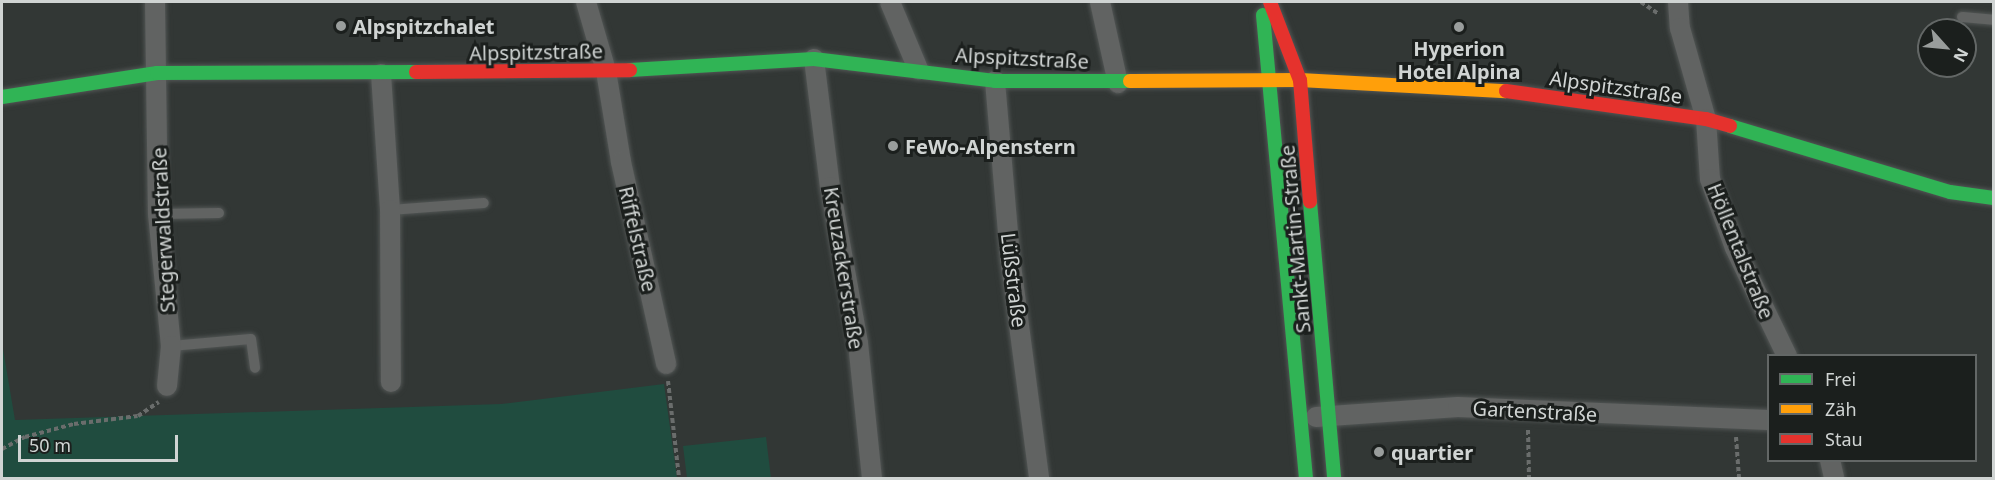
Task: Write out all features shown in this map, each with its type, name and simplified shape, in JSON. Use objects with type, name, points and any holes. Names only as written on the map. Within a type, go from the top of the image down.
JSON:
[{"type":"street","name":"Stegerwaldstraße","points":[[155,2],[158,73],[158,214],[171,346],[167,386]]},
{"type":"street","name":"Riffelstraße","points":[[586,2],[606,71],[621,162],[666,364]]},
{"type":"street","points":[[890,2],[918,69]]},
{"type":"street","points":[[1100,2],[1118,83]]},
{"type":"street","name":"Sankt-Martin-Straße","points":[[1261,2],[1272,80],[1306,478]]},
{"type":"street","name":"Sankt-Martin-Straße","points":[[1270,2],[1300,80],[1334,478]]},
{"type":"street","name":"Höllentalstraße","points":[[1678,2],[1680,28],[1706,119],[1710,179],[1736,248],[1786,354]]},
{"type":"street","name":"Alpspitzstraße","points":[[2,97],[158,73],[381,74],[606,71],[814,59],[918,69],[995,81],[1118,83],[1300,80],[1492,89],[1706,119],[1950,192],[1994,198]]},
{"type":"street","name":"Kreuzackerstraße","points":[[814,59],[830,187],[858,343],[872,478]]},
{"type":"street","points":[[381,74],[390,210],[391,382]]},
{"type":"street","name":"Lüßstraße","points":[[995,81],[1010,257],[1039,478]]},
{"type":"street","name":"Gartenstraße","points":[[1302,418],[1458,407],[1767,420]]},
{"type":"street","points":[[1830,462],[1834,478]]},
{"type":"lane","points":[[1962,17],[1994,20]]},
{"type":"lane","points":[[390,210],[484,203]]},
{"type":"lane","points":[[158,214],[219,213]]},
{"type":"lane","points":[[171,346],[251,339],[255,368]]},
{"type":"path","points":[[666,364],[679,478]]},
{"type":"path","points":[[2,449],[25,437],[74,424],[138,416],[158,404],[167,386]]},
{"type":"path","points":[[1529,411],[1529,478]]},
{"type":"path","points":[[1735,418],[1738,478]]},
{"type":"green space","points":[[2,343],[15,420],[501,404],[664,384],[677,478],[2,478]]},
{"type":"green space","points":[[766,437],[771,478],[687,478],[683,446]]},
{"type":"traffic: fast","points":[[1263,15],[1306,478]]},
{"type":"traffic: fast","points":[[630,70],[814,59],[995,81],[1130,81]]},
{"type":"traffic: fast","points":[[2,97],[157,73],[416,72]]},
{"type":"traffic: fast","points":[[1730,126],[1950,192],[1994,198]]},
{"type":"traffic: fast","points":[[1310,202],[1334,478]]},
{"type":"traffic: slow","points":[[1130,81],[1300,80],[1506,91]]},
{"type":"traffic: jam","points":[[1270,2],[1300,80],[1310,202]]},
{"type":"traffic: jam","points":[[416,72],[630,70]]},
{"type":"traffic: jam","points":[[1506,91],[1706,119],[1730,126]]},
{"type":"place","name":"Alpspitzchalet","points":[[341,26]]},
{"type":"place","name":"Hyperion Hotel Alpina","points":[[1459,27]]},
{"type":"place","name":"FeWo-Alpenstern","points":[[893,146]]},
{"type":"place","name":"quartier","points":[[1379,452]]}]
